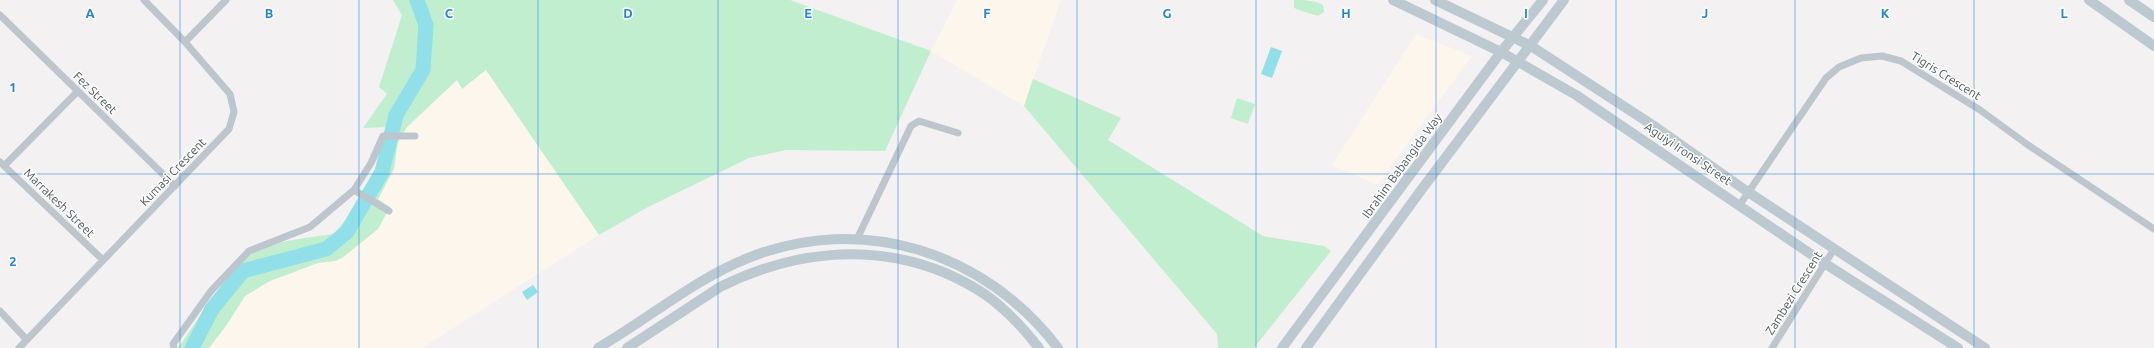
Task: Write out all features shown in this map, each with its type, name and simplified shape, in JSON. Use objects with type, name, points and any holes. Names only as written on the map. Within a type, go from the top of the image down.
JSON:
[{"type":"main road","name":"Aguiyi Ironsi Street","points":[[1392,0],[1501,52],[1576,95],[1824,263],[1958,348]]},
{"type":"main road","name":"Aguiyi Ironsi Street","points":[[1435,0],[1514,36],[1531,46],[1657,128],[1748,192],[1985,348]]},
{"type":"main road","name":"Ibrahim Babangida Way","points":[[1282,348],[1501,52],[1543,0]]},
{"type":"main road","points":[[1306,348],[1419,193],[1531,46],[1564,0]]},
{"type":"main road","points":[[2089,0],[2154,46]]},
{"type":"main road","points":[[2129,0],[2154,17]]},
{"type":"main road","points":[[598,348],[712,276],[747,258],[790,245],[857,238],[903,246],[946,259],[967,268],[989,281],[1021,307],[1040,325],[1058,348]]},
{"type":"main road","points":[[627,348],[720,287],[735,280],[776,264],[839,253],[889,257],[932,268],[950,276],[983,294],[1002,308],[1040,348]]},
{"type":"street","name":"Kumasi Crescent","points":[[19,348],[229,129],[234,112],[230,94],[185,42],[144,0]]},
{"type":"street","points":[[185,42],[226,0]]},
{"type":"street","name":"Fez Street","points":[[0,15],[77,92],[175,186]]},
{"type":"street","name":"Tigris Crescent","points":[[1739,206],[1826,78],[1839,68],[1861,58],[1882,56],[1902,61],[1951,91],[2154,229]]},
{"type":"street","points":[[2,164],[77,92]]},
{"type":"street","points":[[857,238],[911,126],[919,122],[958,133]]},
{"type":"street","points":[[171,347],[212,291],[249,251],[310,227],[354,190],[371,163],[383,136],[415,136]]},
{"type":"street","name":"Marrakesh Street","points":[[2,164],[103,260]]},
{"type":"street","points":[[354,190],[389,211]]},
{"type":"street","name":"Zambezi Crescent","points":[[1772,348],[1834,249]]},
{"type":"street","points":[[0,312],[27,340]]},
{"type":"shaded area","points":[[957,0],[1061,0],[1024,106],[931,51]]},
{"type":"shaded area","points":[[1416,34],[1472,56],[1377,185],[1332,165]]},
{"type":"shaded area","points":[[486,70],[599,235],[422,348],[209,348],[226,326],[245,296],[270,281],[318,263],[335,261],[342,258],[378,229],[378,199],[394,169],[398,142],[407,127],[457,80],[462,88]]},
{"type":"green space","points":[[393,0],[790,0],[931,51],[885,151],[786,150],[749,158],[648,207],[599,235],[486,70],[462,89],[457,80],[407,127],[398,142],[394,169],[378,199],[390,207],[378,229],[342,258],[335,261],[318,263],[270,281],[245,296],[226,326],[209,348],[178,348],[214,296],[234,270],[244,260],[254,252],[271,245],[334,234],[372,185],[384,158],[387,143],[387,127],[363,128],[387,94],[379,87],[402,15]]},
{"type":"green space","points":[[1294,0],[1320,3],[1323,5],[1324,12],[1318,16],[1296,9],[1294,7]]},
{"type":"green space","points":[[1033,79],[1121,118],[1108,140],[1263,236],[1324,246],[1331,251],[1254,348],[1218,348],[1217,334],[1024,106]]},
{"type":"green space","points":[[1237,98],[1255,104],[1248,124],[1231,118]]},
{"type":"water","points":[[1271,47],[1282,51],[1272,78],[1261,74]]},
{"type":"water","points":[[533,285],[538,292],[527,300],[522,292]]},
{"type":"waterway","points":[[192,348],[212,309],[243,271],[326,249],[347,232],[382,172],[396,115],[423,70],[426,25],[417,0]]}]
